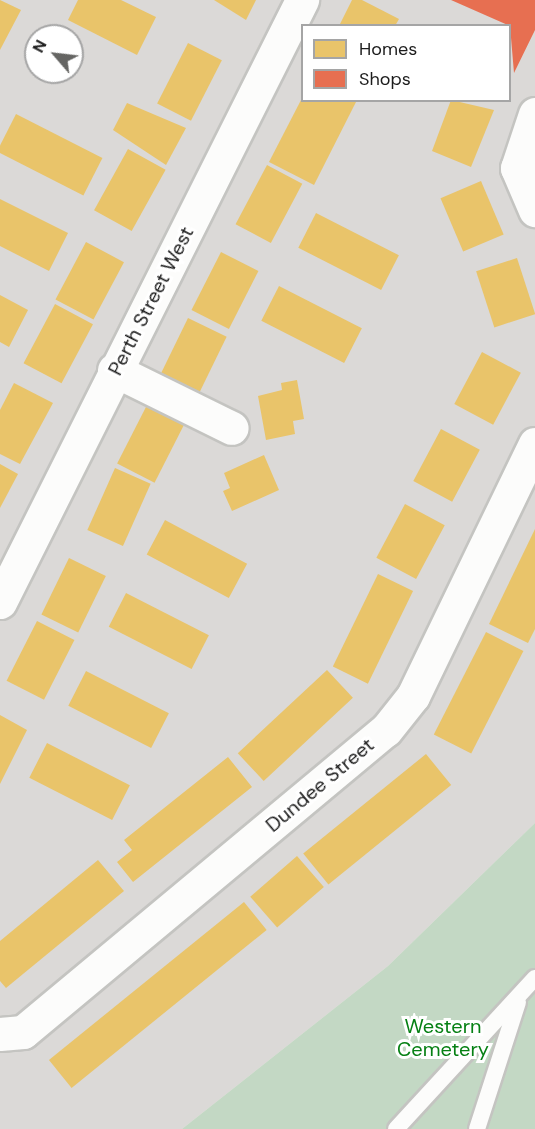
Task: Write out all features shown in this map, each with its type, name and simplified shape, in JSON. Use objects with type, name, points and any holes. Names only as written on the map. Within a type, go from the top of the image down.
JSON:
[{"type":"street","name":"Perth Street West","points":[[0,602],[114,370],[302,0]]},
{"type":"street","points":[[535,114],[517,168],[535,210]]},
{"type":"street","points":[[114,370],[232,428]]},
{"type":"street","name":"Dundee Street","points":[[0,1034],[23,1032],[386,730],[413,696],[535,444]]},
{"type":"lane","points":[[396,1129],[535,978]]},
{"type":"lane","points":[[477,1129],[520,996]]},
{"type":"shaded area","points":[[0,0],[535,0],[535,823],[388,966],[182,1129],[0,1129]]},
{"type":"green space","name":"Western Cemetery","points":[[535,823],[535,1129],[182,1129],[388,966]]},
{"type":"building: Homes","points":[[0,0],[21,10],[0,50]]},
{"type":"building: Homes","points":[[78,0],[121,0],[156,17],[137,55],[84,28],[84,24],[76,24],[68,20]]},
{"type":"building: Homes","points":[[214,0],[256,0],[246,20]]},
{"type":"building: Homes","points":[[352,0],[362,0],[399,19],[396,24],[340,24]]},
{"type":"building: Homes","points":[[188,43],[222,60],[191,121],[157,104]]},
{"type":"building: Homes","points":[[301,100],[301,102],[356,102],[314,185],[269,162]]},
{"type":"building: Homes","points":[[450,102],[494,110],[471,167],[432,151]]},
{"type":"building: Homes","points":[[127,103],[186,128],[166,165],[113,130]]},
{"type":"building: Homes","points":[[16,114],[102,158],[83,195],[0,153],[0,145]]},
{"type":"building: Homes","points":[[128,149],[166,170],[132,231],[94,210]]},
{"type":"building: Homes","points":[[267,165],[302,184],[271,243],[236,224]]},
{"type":"building: Homes","points":[[481,181],[504,234],[463,252],[440,198]]},
{"type":"building: Homes","points":[[0,199],[68,233],[49,271],[0,246]]},
{"type":"building: Homes","points":[[316,213],[399,255],[381,290],[298,248]]},
{"type":"building: Homes","points":[[86,242],[124,262],[93,320],[55,299]]},
{"type":"building: Homes","points":[[221,252],[258,271],[229,329],[191,310]]},
{"type":"building: Homes","points":[[517,258],[535,314],[494,327],[476,271]]},
{"type":"building: Homes","points":[[279,286],[362,328],[344,363],[261,321]]},
{"type":"building: Homes","points":[[0,295],[28,310],[9,347],[0,342]]},
{"type":"building: Homes","points":[[55,304],[93,324],[62,383],[24,363]]},
{"type":"building: Homes","points":[[188,318],[227,337],[199,394],[160,376]]},
{"type":"building: Homes","points":[[482,352],[521,373],[493,425],[454,404]]},
{"type":"building: Homes","points":[[297,380],[304,419],[293,421],[295,434],[266,440],[258,396],[282,390],[281,383]]},
{"type":"building: Homes","points":[[14,383],[53,403],[20,464],[0,454],[0,410]]},
{"type":"building: Homes","points":[[148,403],[185,422],[155,483],[117,464]]},
{"type":"building: Homes","points":[[441,429],[480,450],[452,502],[413,481]]},
{"type":"building: Homes","points":[[264,455],[279,490],[232,511],[223,491],[230,488],[224,473]]},
{"type":"building: Homes","points":[[0,464],[18,474],[0,508]]},
{"type":"building: Homes","points":[[115,468],[151,484],[123,546],[87,530]]},
{"type":"building: Homes","points":[[405,504],[445,525],[416,579],[376,558]]},
{"type":"building: Homes","points":[[165,520],[247,564],[229,598],[147,554]]},
{"type":"building: Homes","points":[[535,529],[535,629],[528,643],[489,624]]},
{"type":"building: Homes","points":[[69,558],[106,576],[78,633],[41,615]]},
{"type":"building: Homes","points":[[378,574],[413,591],[368,684],[333,667]]},
{"type":"building: Homes","points":[[126,593],[209,635],[192,669],[109,627]]},
{"type":"building: Homes","points":[[37,621],[74,640],[44,700],[7,681]]},
{"type":"building: Homes","points":[[486,632],[523,651],[471,754],[434,734]]},
{"type":"building: Homes","points":[[327,670],[353,698],[264,781],[238,753]]},
{"type":"building: Homes","points":[[86,671],[169,713],[151,748],[68,706]]},
{"type":"building: Homes","points":[[0,715],[27,730],[0,784]]},
{"type":"building: Homes","points":[[47,743],[130,785],[112,820],[29,778]]},
{"type":"building: Homes","points":[[426,754],[451,785],[328,885],[303,853]]},
{"type":"building: Homes","points":[[228,757],[252,787],[133,882],[117,862],[132,850],[124,840]]},
{"type":"building: Homes","points":[[297,856],[324,887],[277,928],[250,897]]},
{"type":"building: Homes","points":[[98,860],[124,891],[6,988],[0,981],[0,941]]},
{"type":"building: Homes","points":[[244,902],[267,930],[72,1088],[49,1060]]},
{"type":"building: Shops","points":[[451,0],[535,0],[535,30],[514,73],[511,24],[505,24]]}]
